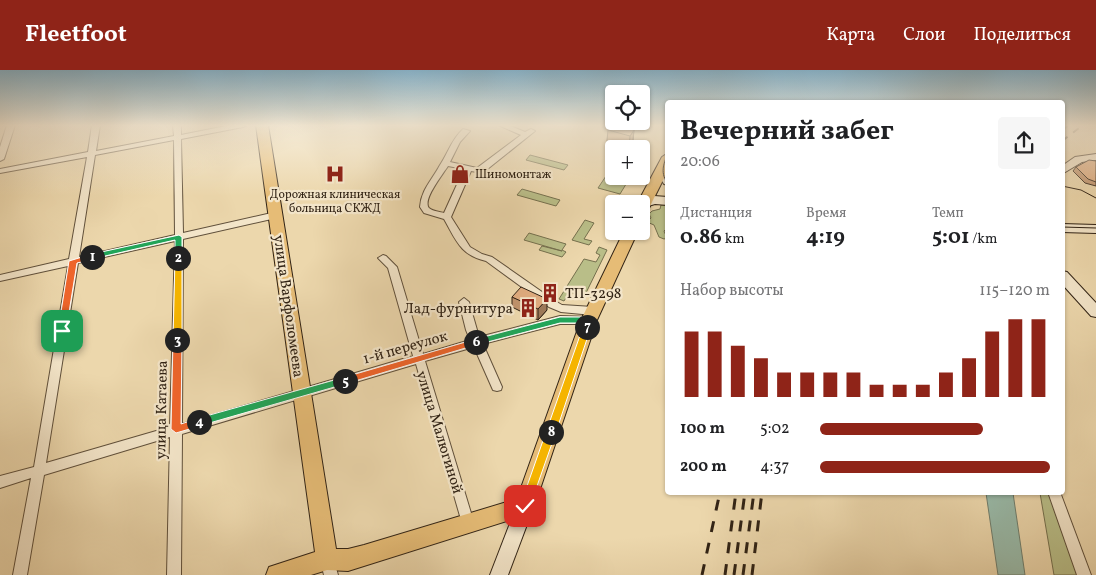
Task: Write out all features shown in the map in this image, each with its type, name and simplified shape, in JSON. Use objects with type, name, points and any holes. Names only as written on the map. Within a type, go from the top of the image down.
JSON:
[{"type":"main road","name":"улица Варфоломеева","points":[[266,149],[329,567]]},
{"type":"main road","points":[[648,195],[665,162]]},
{"type":"main road","points":[[277,575],[329,567],[525,506],[591,316],[627,240]]},
{"type":"street","points":[[20,575],[92,149]]},
{"type":"street","points":[[0,171],[118,149]]},
{"type":"street","name":"улица Катаева","points":[[174,575],[179,237],[177,149]]},
{"type":"street","points":[[453,149],[427,192],[424,202],[427,211],[447,217],[460,242],[475,256],[489,259],[556,306],[591,316]]},
{"type":"street","points":[[446,163],[482,169],[507,149]]},
{"type":"street","points":[[1065,170],[1079,159],[1096,157]]},
{"type":"street","points":[[665,162],[663,174],[665,178]]},
{"type":"street","points":[[447,217],[468,168]]},
{"type":"street","points":[[653,186],[665,184]]},
{"type":"street","points":[[650,202],[654,200],[665,201]]},
{"type":"street","points":[[0,278],[276,215]]},
{"type":"street","points":[[1065,228],[1096,229]]},
{"type":"street","name":"улица Малюгиной","points":[[383,258],[392,267],[468,523]]},
{"type":"street","points":[[1065,278],[1096,312]]},
{"type":"street","points":[[464,302],[471,330],[497,387]]},
{"type":"street","name":"1-й переулок","points":[[0,482],[477,342],[560,320],[591,316]]},
{"type":"street","points":[[1055,495],[1084,575]]},
{"type":"street","points":[[500,575],[525,506]]},
{"type":"green space","points":[[530,155],[568,165],[564,170],[526,160]]},
{"type":"green space","points":[[605,178],[605,185],[626,185],[620,194],[598,188]]},
{"type":"green space","points":[[522,189],[560,200],[556,206],[517,195]]},
{"type":"green space","points":[[661,205],[665,205],[665,239],[659,237],[654,225],[650,223],[650,213],[660,209]]},
{"type":"green space","points":[[585,220],[594,223],[584,239],[592,241],[589,245],[572,240]]},
{"type":"green space","points":[[529,233],[566,244],[562,250],[566,252],[562,257],[539,250],[542,246],[562,251],[524,240]]},
{"type":"green space","points":[[599,247],[607,250],[584,297],[570,292],[564,301],[559,299],[584,259],[596,262],[600,255],[596,253]]},
{"type":"green space","points":[[1040,495],[1055,495],[1084,575],[1054,575]]},
{"type":"shaded area","points":[[986,495],[1013,495],[1025,575],[998,575]]},
{"type":"building","points":[[1089,160],[1096,161],[1096,182],[1088,179],[1076,167]]},
{"type":"building","points":[[521,287],[547,299],[538,309],[512,297]]},
{"type":"tram line","points":[[665,161],[663,169],[665,178]]},
{"type":"tram line","points":[[1065,187],[1081,190],[1096,198]]},
{"type":"tram line","points":[[1065,227],[1096,228]]},
{"type":"railway","points":[[702,575],[719,495]]},
{"type":"railway","points":[[725,575],[736,495]]},
{"type":"railway","points":[[734,575],[745,495]]},
{"type":"railway","points":[[743,575],[754,495]]},
{"type":"railway","points":[[752,575],[762,495]]},
{"type":"place","name":"Дорожная клиническая больница СКЖД","points":[[335,174]]},
{"type":"place","name":"Шиномонтаж","points":[[460,174]]},
{"type":"place","name":"ТП-3298","points":[[550,293]]},
{"type":"place","name":"Лад-фурнитура","points":[[528,308]]},
{"type":"route","points":[[62,331],[73,261],[179,237],[176,429],[477,342],[560,320],[589,320],[525,506]]}]
